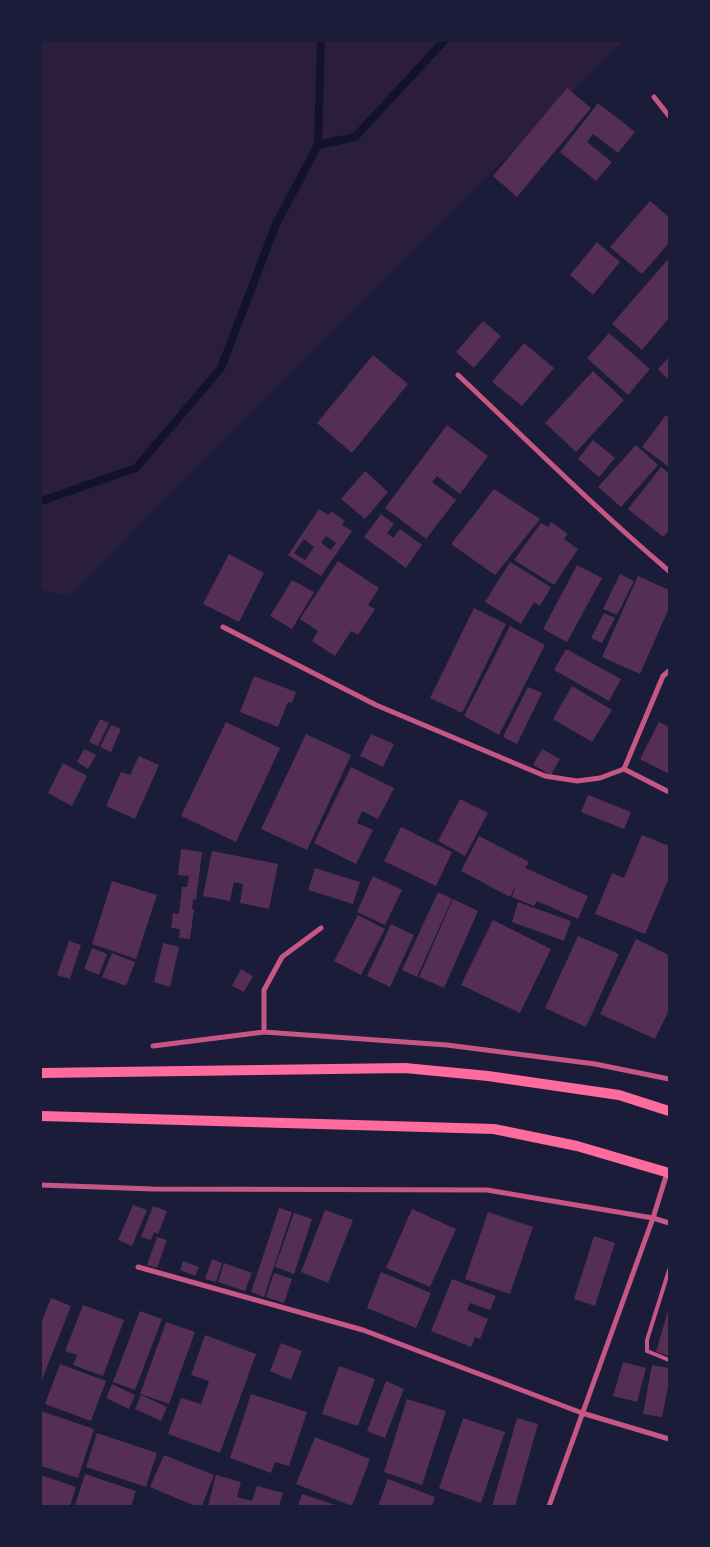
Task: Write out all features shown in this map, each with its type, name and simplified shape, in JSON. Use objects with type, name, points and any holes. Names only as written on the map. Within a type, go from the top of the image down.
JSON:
[{"type":"main road","points":[[41,1072],[405,1068],[488,1076],[619,1095],[669,1110]]},
{"type":"main road","points":[[41,1116],[494,1129],[577,1146],[668,1173]]},
{"type":"street","points":[[654,97],[669,116]]},
{"type":"street","points":[[458,375],[578,488],[612,524],[669,571]]},
{"type":"street","points":[[223,628],[376,705],[545,776],[577,781],[600,778],[624,769],[664,676],[669,671]]},
{"type":"street","points":[[624,769],[669,792]]},
{"type":"street","points":[[264,1032],[264,990],[282,957],[321,928]]},
{"type":"street","points":[[153,1046],[264,1032],[447,1045],[595,1064],[669,1079]]},
{"type":"street","points":[[549,1506],[654,1218],[668,1173]]},
{"type":"street","points":[[41,1185],[163,1189],[487,1190],[654,1218],[669,1223]]},
{"type":"street","points":[[138,1267],[363,1330],[582,1413],[669,1439]]},
{"type":"lane","points":[[669,1270],[647,1340],[647,1351],[669,1360]]},
{"type":"shaded area","points":[[41,41],[623,41],[69,596],[41,590]]},
{"type":"building","points":[[567,88],[591,108],[517,197],[493,176]]},
{"type":"building","points":[[598,103],[635,132],[618,153],[593,134],[587,142],[612,162],[596,181],[560,152]]},
{"type":"building","points":[[650,201],[669,217],[669,243],[642,274],[610,247]]},
{"type":"building","points":[[597,242],[620,262],[593,295],[570,275]]},
{"type":"building","points":[[669,258],[669,318],[642,350],[612,324]]},
{"type":"building","points":[[483,321],[501,336],[474,368],[456,352]]},
{"type":"building","points":[[609,333],[650,369],[628,395],[587,358]]},
{"type":"building","points":[[524,343],[554,368],[522,406],[492,382]]},
{"type":"building","points":[[373,355],[408,384],[352,453],[317,423]]},
{"type":"building","points":[[669,357],[669,380],[658,369]]},
{"type":"building","points":[[593,371],[624,400],[576,452],[545,423]]},
{"type":"building","points":[[666,415],[669,417],[669,467],[642,447]]},
{"type":"building","points":[[447,425],[488,456],[460,494],[437,476],[432,482],[456,500],[426,539],[385,508]]},
{"type":"building","points":[[593,440],[615,458],[599,477],[578,459]]},
{"type":"building","points":[[636,445],[658,465],[621,507],[598,487]]},
{"type":"building","points":[[661,467],[669,473],[669,530],[663,537],[628,509]]},
{"type":"building","points":[[365,471],[388,492],[365,519],[341,499]]},
{"type":"building","points":[[494,489],[540,519],[495,575],[451,544]]},
{"type":"building","points":[[319,509],[328,515],[331,511],[345,521],[342,525],[352,531],[321,576],[288,555]],"holes":[[[326,536],[336,543],[331,550],[321,543]],[[304,539],[314,547],[305,560],[294,553]]]},
{"type":"building","points":[[381,514],[394,524],[387,533],[393,538],[400,529],[422,545],[406,568],[364,537]]},
{"type":"building","points":[[551,522],[568,534],[564,539],[578,549],[554,585],[514,560],[541,523],[548,527]]},
{"type":"building","points":[[229,554],[264,573],[239,622],[203,604]]},
{"type":"building","points":[[338,561],[379,588],[368,605],[375,609],[358,635],[351,631],[335,656],[312,641],[318,631],[300,619]]},
{"type":"building","points":[[510,562],[551,587],[540,606],[534,602],[521,624],[485,602]]},
{"type":"building","points":[[577,565],[602,578],[567,642],[543,629]]},
{"type":"building","points":[[620,574],[634,581],[617,615],[603,609]]},
{"type":"building","points":[[638,576],[669,590],[669,608],[640,674],[602,657]]},
{"type":"building","points":[[292,580],[314,592],[292,629],[270,616]]},
{"type":"building","points":[[474,608],[506,624],[462,713],[430,698]]},
{"type":"building","points":[[604,613],[615,618],[602,643],[591,638]]},
{"type":"building","points":[[510,626],[545,645],[499,735],[464,716]]},
{"type":"building","points":[[566,649],[621,679],[609,701],[554,670]]},
{"type":"building","points":[[254,676],[296,692],[292,703],[288,702],[278,727],[240,712]]},
{"type":"building","points":[[572,686],[612,710],[592,742],[553,719]]},
{"type":"building","points":[[528,687],[542,693],[517,744],[503,737]]},
{"type":"building","points":[[100,719],[109,723],[98,746],[89,742]]},
{"type":"building","points":[[226,722],[280,748],[236,842],[181,816]]},
{"type":"building","points":[[659,722],[669,727],[669,774],[640,759]]},
{"type":"building","points":[[111,725],[121,729],[111,752],[100,747]]},
{"type":"building","points":[[306,734],[351,755],[307,850],[261,829]]},
{"type":"building","points":[[371,734],[394,744],[383,767],[360,756]]},
{"type":"building","points":[[84,749],[96,755],[88,769],[77,762]]},
{"type":"building","points":[[542,749],[560,759],[551,775],[533,765]]},
{"type":"building","points":[[139,756],[159,765],[135,819],[106,806],[121,772],[130,775]]},
{"type":"building","points":[[63,763],[87,776],[72,806],[48,793]]},
{"type":"building","points":[[351,767],[394,788],[378,819],[362,811],[357,823],[373,830],[356,864],[314,843]]},
{"type":"building","points":[[588,795],[631,812],[624,829],[581,812]]},
{"type":"building","points":[[460,799],[488,813],[465,856],[438,841]]},
{"type":"building","points":[[401,827],[452,852],[436,886],[384,861]]},
{"type":"building","points":[[642,835],[669,846],[669,878],[645,934],[595,914],[612,873],[624,878]]},
{"type":"building","points":[[479,836],[529,862],[525,868],[588,896],[578,919],[537,901],[534,906],[512,897],[516,885],[510,897],[461,871]]},
{"type":"building","points":[[181,849],[202,852],[196,900],[193,899],[192,909],[194,909],[190,939],[179,938],[180,929],[171,928],[173,913],[179,914],[182,887],[187,887],[189,876],[178,875]]},
{"type":"building","points":[[212,851],[278,864],[269,909],[240,903],[243,884],[234,882],[230,901],[203,896]]},
{"type":"building","points":[[315,868],[360,882],[353,904],[308,890]]},
{"type":"building","points":[[373,876],[402,890],[385,925],[357,912]]},
{"type":"building","points":[[112,881],[157,895],[136,959],[92,944]]},
{"type":"building","points":[[438,892],[452,899],[417,977],[402,970]]},
{"type":"building","points":[[453,899],[478,911],[444,988],[419,977]]},
{"type":"building","points":[[518,902],[571,921],[564,941],[512,922]]},
{"type":"building","points":[[358,915],[385,929],[361,975],[334,961]]},
{"type":"building","points":[[493,920],[551,949],[520,1013],[461,985]]},
{"type":"building","points":[[391,924],[414,935],[390,987],[367,976]]},
{"type":"building","points":[[578,936],[619,954],[586,1027],[545,1008]]},
{"type":"building","points":[[636,939],[669,955],[669,1010],[655,1039],[600,1014]]},
{"type":"building","points":[[69,941],[81,945],[70,979],[57,975]]},
{"type":"building","points":[[163,943],[179,947],[170,987],[154,982]]},
{"type":"building","points":[[92,948],[107,954],[99,975],[84,969]]},
{"type":"building","points":[[112,953],[135,962],[126,986],[102,977]]},
{"type":"building","points":[[241,969],[253,976],[244,992],[232,986]]},
{"type":"building","points":[[133,1205],[147,1210],[132,1246],[118,1240]]},
{"type":"building","points":[[153,1206],[167,1211],[158,1234],[154,1232],[151,1240],[141,1237]]},
{"type":"building","points":[[279,1208],[292,1212],[264,1297],[251,1292]]},
{"type":"building","points":[[412,1209],[456,1229],[430,1287],[386,1268]]},
{"type":"building","points":[[325,1210],[353,1220],[328,1283],[301,1272]]},
{"type":"building","points":[[488,1212],[533,1227],[510,1294],[465,1279]]},
{"type":"building","points":[[294,1213],[312,1219],[294,1274],[275,1267]]},
{"type":"building","points":[[594,1236],[615,1243],[595,1306],[574,1299]]},
{"type":"building","points":[[157,1237],[167,1240],[157,1268],[147,1265]]},
{"type":"building","points":[[212,1259],[222,1263],[216,1282],[205,1279]]},
{"type":"building","points":[[183,1261],[199,1267],[195,1276],[180,1270]]},
{"type":"building","points":[[224,1263],[252,1273],[245,1291],[218,1282]]},
{"type":"building","points":[[381,1272],[431,1293],[416,1328],[367,1308]]},
{"type":"building","points":[[274,1273],[292,1279],[284,1303],[266,1297]]},
{"type":"building","points":[[452,1279],[496,1296],[490,1310],[470,1303],[467,1310],[488,1319],[480,1339],[475,1337],[471,1347],[431,1331]]},
{"type":"building","points":[[51,1298],[71,1306],[41,1382],[41,1323]]},
{"type":"building","points":[[83,1305],[124,1320],[103,1376],[73,1365],[77,1355],[65,1351]]},
{"type":"building","points":[[669,1307],[669,1356],[656,1352]]},
{"type":"building","points":[[140,1311],[162,1319],[135,1390],[113,1382]]},
{"type":"building","points":[[166,1322],[195,1332],[169,1404],[140,1394]]},
{"type":"building","points":[[205,1335],[256,1354],[220,1453],[168,1434],[181,1398],[201,1404],[209,1381],[191,1375]]},
{"type":"building","points":[[281,1343],[302,1351],[291,1380],[270,1371]]},
{"type":"building","points":[[623,1362],[646,1368],[637,1402],[613,1396]]},
{"type":"building","points":[[60,1364],[106,1381],[91,1421],[45,1404]]},
{"type":"building","points":[[652,1365],[669,1368],[669,1382],[662,1417],[643,1414]]},
{"type":"building","points":[[339,1366],[375,1379],[358,1426],[322,1414]]},
{"type":"building","points":[[386,1381],[404,1389],[385,1438],[367,1431]]},
{"type":"building","points":[[112,1384],[135,1395],[129,1409],[106,1398]]},
{"type":"building","points":[[251,1394],[307,1412],[289,1466],[275,1462],[271,1473],[230,1458]]},
{"type":"building","points":[[141,1395],[167,1407],[161,1421],[135,1409]]},
{"type":"building","points":[[407,1399],[446,1411],[422,1485],[384,1472]]},
{"type":"building","points":[[41,1411],[94,1429],[78,1478],[41,1466]]},
{"type":"building","points":[[463,1418],[505,1432],[481,1503],[439,1488]]},
{"type":"building","points":[[517,1418],[538,1424],[515,1506],[492,1506]]},
{"type":"building","points":[[97,1433],[157,1453],[146,1487],[86,1467]]},
{"type":"building","points":[[315,1437],[370,1459],[352,1506],[296,1484]]},
{"type":"building","points":[[164,1455],[214,1475],[202,1506],[195,1506],[150,1487]]},
{"type":"building","points":[[85,1474],[136,1491],[131,1506],[75,1505]]},
{"type":"building","points":[[41,1475],[76,1487],[70,1506],[41,1506]]},
{"type":"building","points":[[216,1475],[241,1482],[237,1497],[252,1501],[257,1486],[283,1493],[279,1506],[208,1506]]},
{"type":"building","points":[[388,1479],[435,1497],[432,1506],[378,1506]]},
{"type":"building","points":[[302,1494],[336,1505],[298,1506]]},
{"type":"waterway","points":[[318,145],[321,41]]},
{"type":"waterway","points":[[41,501],[136,468],[221,368],[276,224],[318,145],[355,137],[444,41]]}]
